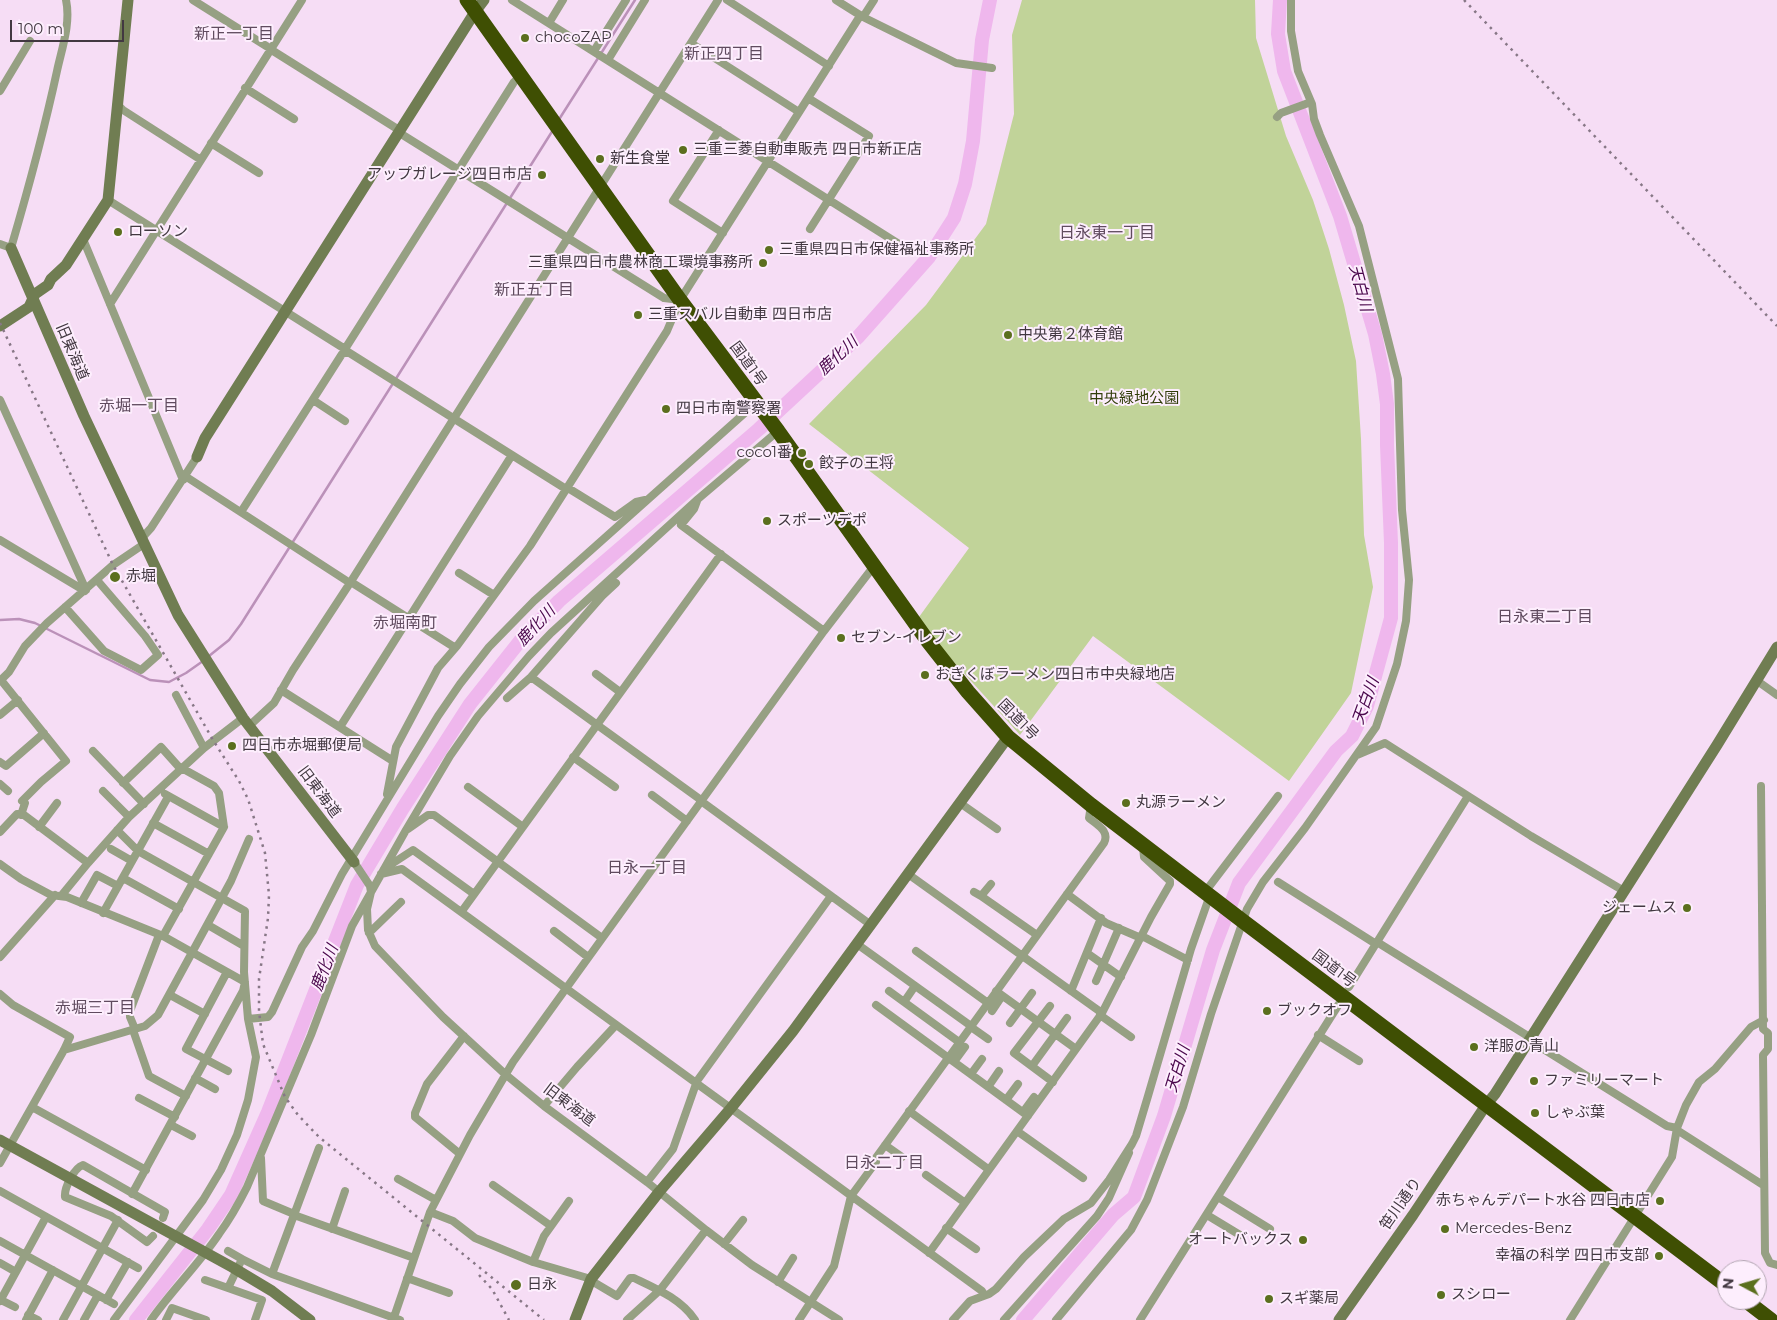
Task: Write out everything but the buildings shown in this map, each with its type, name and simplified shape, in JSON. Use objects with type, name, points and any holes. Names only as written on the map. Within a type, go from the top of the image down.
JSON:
[{"type":"highway","name":"国道1号","points":[[475,4],[521,75],[680,300],[777,429],[948,668],[1008,737],[1091,805],[1244,922],[1717,1278]]},
{"type":"highway","points":[[1758,1310],[1771,1320]]},
{"type":"street","name":"旧東海道","points":[[66,0],[68,10],[64,41],[47,118],[6,246],[33,299],[84,416],[178,615],[201,654],[246,722],[353,861],[370,889],[367,909],[369,933],[375,946],[386,959],[464,1036],[505,1074],[544,1106],[647,1182],[724,1244],[778,1282],[839,1320]]},
{"type":"street","points":[[0,326],[28,307],[35,294],[48,285],[52,278],[66,265],[108,200],[128,0]]},
{"type":"street","points":[[193,0],[664,298],[680,300]]},
{"type":"street","points":[[110,304],[302,0]]},
{"type":"street","points":[[512,0],[902,246]]},
{"type":"street","points":[[549,23],[563,0]]},
{"type":"street","points":[[595,52],[626,0]]},
{"type":"street","points":[[606,59],[645,0]]},
{"type":"street","points":[[0,957],[129,817],[160,788],[204,748],[274,703],[718,0]]},
{"type":"street","points":[[727,0],[829,66]]},
{"type":"street","points":[[836,0],[862,16],[956,63],[960,62],[992,68]]},
{"type":"street","points":[[388,799],[387,793],[396,747],[438,668],[530,546],[667,331],[680,300],[767,161],[874,0]]},
{"type":"street","points":[[1056,1320],[1131,1230],[1147,1200],[1183,1107],[1211,1014],[1248,909],[1263,882],[1305,828],[1376,727],[1397,664],[1406,621],[1409,580],[1402,510],[1399,388],[1359,226],[1320,135],[1298,71],[1291,31],[1291,0]]},
{"type":"street","points":[[21,815],[26,804],[22,801],[40,782],[66,761],[1,680],[9,672],[25,646],[46,625],[120,559],[142,542],[197,457],[205,438],[399,131],[475,4]]},
{"type":"street","points":[[1,86],[30,41]]},
{"type":"street","points":[[691,43],[799,112]]},
{"type":"street","points":[[241,512],[345,351],[458,169],[514,82],[521,75]]},
{"type":"street","points":[[245,88],[294,119]]},
{"type":"street","points":[[808,98],[869,136],[810,229]]},
{"type":"street","points":[[1279,115],[1309,102]]},
{"type":"street","points":[[117,104],[123,110],[201,160]]},
{"type":"street","points":[[719,130],[673,201],[723,233]]},
{"type":"street","points":[[212,143],[259,173]]},
{"type":"street","points":[[108,200],[345,351],[615,517],[636,502],[648,500]]},
{"type":"street","points":[[83,240],[184,478],[454,647]]},
{"type":"street","points":[[0,400],[86,590]]},
{"type":"street","points":[[312,400],[345,421]]},
{"type":"street","points":[[248,1019],[268,1017],[272,1012],[302,947],[313,931],[324,906],[353,861],[438,716],[489,647],[540,595],[756,403]]},
{"type":"street","points":[[151,1320],[167,1297],[219,1234],[239,1203],[262,1155],[311,1035],[352,926],[370,889],[382,872],[450,756],[478,716],[551,633],[777,429]]},
{"type":"street","points":[[340,727],[512,455]]},
{"type":"street","points":[[698,499],[694,509],[681,525],[824,631]]},
{"type":"street","points":[[0,540],[86,590]]},
{"type":"street","points":[[462,911],[721,554]]},
{"type":"street","points":[[228,1251],[272,1274],[396,1319],[407,1278],[430,1212],[505,1074],[824,631],[874,566]]},
{"type":"street","points":[[459,573],[494,595]]},
{"type":"street","points":[[65,608],[104,651],[141,670],[158,655],[145,636],[97,580]]},
{"type":"street","points":[[507,698],[531,677],[602,596],[616,583]]},
{"type":"street","name":"笹川通り","points":[[1339,1320],[1495,1094],[1777,647]]},
{"type":"street","points":[[596,674],[620,692]]},
{"type":"street","points":[[531,677],[871,926]]},
{"type":"street","points":[[1756,680],[1777,695]]},
{"type":"street","points":[[281,690],[393,761]]},
{"type":"street","points":[[176,695],[204,748]]},
{"type":"street","points":[[0,715],[18,700]]},
{"type":"street","points":[[0,762],[6,766],[44,733]]},
{"type":"street","points":[[575,1320],[591,1280],[659,1192],[731,1108],[793,1031],[1008,737]]},
{"type":"street","points":[[1356,756],[1385,743],[1531,836],[1624,891]]},
{"type":"street","points":[[123,783],[161,747],[178,766],[214,786],[219,793],[224,827],[179,909],[161,935],[130,1011],[130,1018],[149,1076],[186,1096]]},
{"type":"street","points":[[93,751],[144,804]]},
{"type":"street","points":[[573,757],[615,787]]},
{"type":"street","points":[[0,784],[8,791]]},
{"type":"street","points":[[1761,786],[1764,1029],[1768,1033],[1768,1049],[1763,1055],[1765,1253],[1770,1263],[1777,1265]]},
{"type":"street","points":[[468,787],[523,827]]},
{"type":"street","points":[[160,788],[168,797],[224,827]]},
{"type":"street","points":[[103,791],[129,817]]},
{"type":"street","points":[[652,795],[687,821]]},
{"type":"street","points":[[1004,1320],[1097,1216],[1109,1198],[1120,1176],[1143,1112],[1208,893],[1278,796]]},
{"type":"street","points":[[1349,988],[1468,796]]},
{"type":"street","points":[[103,913],[168,797]]},
{"type":"street","points":[[39,827],[57,803]]},
{"type":"street","points":[[960,803],[997,830]]},
{"type":"street","points":[[992,1011],[999,994],[1022,956],[1107,838],[1103,830],[1089,818],[1091,805]]},
{"type":"street","points":[[0,832],[17,814],[24,815],[88,862]]},
{"type":"street","points":[[406,830],[428,816],[434,815],[602,938]]},
{"type":"street","points":[[153,823],[209,854]]},
{"type":"street","points":[[114,1320],[177,1238],[221,1170],[237,1135],[248,1100],[256,1057],[248,1019],[245,982],[245,911],[138,851],[117,830]]},
{"type":"street","points":[[64,1050],[152,1022],[170,995],[222,899],[249,839]]},
{"type":"street","points":[[1025,1114],[1053,1082],[1101,1014],[1170,884],[1170,881],[1144,857],[1142,844]]},
{"type":"street","points":[[111,850],[132,861]]},
{"type":"street","points":[[382,872],[413,850],[474,894]]},
{"type":"street","points":[[0,864],[21,879],[51,895],[81,903],[161,935],[245,982]]},
{"type":"street","points":[[382,872],[402,869],[462,911],[929,1252],[982,1291],[984,1295]]},
{"type":"street","points":[[81,903],[97,874],[118,886]]},
{"type":"street","points":[[908,874],[1071,991],[1130,1037]]},
{"type":"street","points":[[123,878],[179,909]]},
{"type":"street","points":[[1278,882],[1667,1126],[1677,1129],[1763,1185]]},
{"type":"street","points":[[991,884],[978,894],[1037,935]]},
{"type":"street","points":[[1067,894],[1119,928],[1142,937],[1188,960]]},
{"type":"street","points":[[647,1182],[673,1149],[696,1083],[831,896]]},
{"type":"street","points":[[369,933],[401,902]]},
{"type":"street","points":[[1071,991],[1101,918]]},
{"type":"street","points":[[208,925],[244,946]]},
{"type":"street","points":[[1096,981],[1119,928]]},
{"type":"street","points":[[554,931],[588,957]]},
{"type":"street","points":[[857,944],[988,1039]]},
{"type":"street","points":[[916,951],[988,1003]]},
{"type":"street","points":[[1087,953],[1121,977]]},
{"type":"street","points":[[227,972],[186,1049],[228,1071]]},
{"type":"street","points":[[132,1194],[243,991],[245,982]]},
{"type":"street","points":[[904,1002],[915,986]]},
{"type":"street","points":[[889,991],[962,1044]]},
{"type":"street","points":[[1010,1023],[1032,993]]},
{"type":"street","points":[[0,994],[13,1005],[70,1037],[32,1106],[5,1143],[0,1163]]},
{"type":"street","points":[[800,1320],[834,1266],[851,1196],[910,1111],[951,1060],[971,1026],[988,1003],[999,994]]},
{"type":"street","points":[[999,994],[1076,1049]]},
{"type":"street","points":[[170,995],[205,1014]]},
{"type":"street","points":[[1141,1320],[1339,1004]]},
{"type":"street","points":[[876,1005],[1025,1114]]},
{"type":"street","points":[[1050,1006],[1014,1053],[1053,1082]]},
{"type":"street","points":[[1032,1066],[1067,1018]]},
{"type":"street","points":[[1570,1320],[1672,1157],[1677,1129],[1686,1104],[1699,1082],[1715,1069],[1751,1027],[1764,1020]]},
{"type":"street","points":[[544,1106],[616,1025]]},
{"type":"street","points":[[1318,1035],[1359,1061]]},
{"type":"street","points":[[460,1154],[414,1117],[414,1114],[430,1079],[464,1036]]},
{"type":"street","points":[[971,1074],[982,1059]]},
{"type":"street","points":[[988,1087],[999,1072]]},
{"type":"street","points":[[195,1078],[215,1089]]},
{"type":"street","points":[[1006,1100],[1018,1084]]},
{"type":"street","points":[[929,1252],[1017,1131],[1034,1097]]},
{"type":"street","points":[[138,1098],[192,1136]]},
{"type":"street","points":[[32,1106],[146,1170]]},
{"type":"street","points":[[910,1111],[988,1169]]},
{"type":"street","points":[[1017,1131],[1083,1178]]},
{"type":"street","points":[[5,1143],[232,1267],[272,1291],[310,1320]]},
{"type":"street","points":[[953,1320],[970,1301],[996,1289],[1024,1257],[1064,1219],[1096,1198],[1132,1144]]},
{"type":"street","points":[[886,1145],[902,1157]]},
{"type":"street","points":[[272,1274],[319,1148]]},
{"type":"street","points":[[262,1155],[262,1202],[414,1258]]},
{"type":"street","points":[[153,1236],[147,1242],[118,1220],[65,1197],[65,1192],[76,1170],[82,1164],[165,1212],[163,1218]]},
{"type":"street","points":[[926,1175],[964,1202]]},
{"type":"street","points":[[398,1179],[436,1200]]},
{"type":"street","points":[[493,1185],[551,1226]]},
{"type":"street","points":[[0,1191],[138,1268]]},
{"type":"street","points":[[332,1229],[346,1191]]},
{"type":"street","points":[[1218,1197],[1270,1229]]},
{"type":"street","points":[[533,1262],[544,1236],[569,1202]]},
{"type":"street","points":[[430,1212],[453,1221],[475,1238],[533,1262],[591,1280],[617,1296],[632,1278],[660,1290],[690,1312],[695,1320]]},
{"type":"street","points":[[1207,1215],[1240,1236]]},
{"type":"street","points":[[15,1307],[0,1300],[46,1217]]},
{"type":"street","points":[[63,1320],[118,1220]]},
{"type":"street","points":[[724,1244],[743,1220]]},
{"type":"street","points":[[946,1228],[976,1249]]},
{"type":"street","points":[[627,1320],[660,1290],[706,1230]]},
{"type":"street","points":[[0,1241],[114,1304]]},
{"type":"street","points":[[778,1282],[793,1258]]},
{"type":"street","points":[[228,1288],[242,1259]]},
{"type":"street","points":[[106,1300],[128,1262]]},
{"type":"street","points":[[0,1263],[16,1272]]},
{"type":"street","points":[[38,1320],[27,1318],[53,1270]]},
{"type":"street","points":[[407,1278],[449,1292]]},
{"type":"street","points":[[205,1280],[262,1300],[255,1320]]},
{"type":"street","points":[[84,1320],[98,1295]]},
{"type":"street","points":[[166,1320],[172,1308],[191,1318],[206,1320]]},
{"type":"green space","name":"中央緑地公園","points":[[1022,0],[1255,0],[1256,38],[1286,136],[1313,200],[1329,249],[1356,361],[1364,535],[1373,587],[1351,693],[1289,781],[1093,636],[1020,735],[933,639],[919,617],[969,548],[809,424],[926,305],[986,224],[1014,114],[1012,35]]},
{"type":"waterway","points":[[558,121],[635,0]]},
{"type":"waterway","name":"鹿化川","points":[[136,1320],[208,1229],[231,1195],[268,1112],[357,885],[403,808],[470,704],[520,641],[559,601],[759,429],[858,337],[929,257],[954,218],[965,184],[973,141],[982,40],[990,0]]},
{"type":"waterway","name":"天白川","points":[[1023,1320],[1113,1215],[1134,1197],[1164,1116],[1213,950],[1239,883],[1336,751],[1352,736],[1367,706],[1391,618],[1387,404],[1383,374],[1375,334],[1340,216],[1284,71],[1278,34],[1280,0]]},
{"type":"waterway","points":[[209,656],[229,640],[241,624],[553,130]]},
{"type":"waterway","points":[[0,620],[19,619],[35,623],[150,680],[169,682],[203,661]]},
{"type":"railway","points":[[1464,0],[1777,326]]},
{"type":"railway","points":[[0,323],[113,565],[248,799],[265,853],[269,895],[268,918],[259,979],[259,1011],[263,1044],[285,1097],[298,1115],[319,1137],[544,1320]]},
{"type":"railway","points":[[479,1275],[492,1289],[509,1320]]},
{"type":"place","name":"chocoZAP","points":[[525,38]]},
{"type":"place","name":"三重三菱自動車販売 四日市新正店","points":[[683,150]]},
{"type":"place","name":"新生食堂","points":[[600,159]]},
{"type":"place","name":"アップガレージ四日市店","points":[[542,175]]},
{"type":"place","name":"ローソン","points":[[118,232]]},
{"type":"place","name":"三重県四日市保健福祉事務所","points":[[769,250]]},
{"type":"place","name":"三重県四日市農林商工環境事務所","points":[[763,263]]},
{"type":"place","name":"三重スバル自動車 四日市店","points":[[638,315]]},
{"type":"place","name":"中央第２体育館","points":[[1008,335]]},
{"type":"place","name":"四日市南警察署","points":[[666,409]]},
{"type":"place","name":"coco1番","points":[[802,453]]},
{"type":"place","name":"餃子の王将","points":[[809,464]]},
{"type":"place","name":"スポーツデポ","points":[[767,521]]},
{"type":"place","name":"赤堀","points":[[115,577]]},
{"type":"place","name":"セブン-イレブン","points":[[841,638]]},
{"type":"place","name":"おぎくぼラーメン四日市中央緑地店","points":[[925,675]]},
{"type":"place","name":"四日市赤堀郵便局","points":[[232,746]]},
{"type":"place","name":"丸源ラーメン","points":[[1126,803]]},
{"type":"place","name":"ジェームス","points":[[1687,908]]},
{"type":"place","name":"ブックオフ","points":[[1267,1011]]},
{"type":"place","name":"洋服の青山","points":[[1474,1047]]},
{"type":"place","name":"ファミリーマート","points":[[1534,1081]]},
{"type":"place","name":"しゃぶ葉","points":[[1535,1113]]},
{"type":"place","name":"赤ちゃんデパート水谷 四日市店","points":[[1660,1201]]},
{"type":"place","name":"Mercedes-Benz","points":[[1445,1229]]},
{"type":"place","name":"オートバックス","points":[[1303,1240]]},
{"type":"place","name":"幸福の科学 四日市支部","points":[[1659,1256]]},
{"type":"place","name":"日永","points":[[516,1285]]},
{"type":"place","name":"スシロー","points":[[1441,1295]]},
{"type":"place","name":"スギ薬局","points":[[1269,1299]]},
{"type":"district","name":"新正一丁目","points":[[234,34]]},
{"type":"district","name":"新正四丁目","points":[[724,54]]},
{"type":"district","name":"日永東一丁目","points":[[1107,233]]},
{"type":"district","name":"新正五丁目","points":[[534,290]]},
{"type":"district","name":"赤堀一丁目","points":[[139,406]]},
{"type":"district","name":"日永東二丁目","points":[[1545,617]]},
{"type":"district","name":"赤堀南町","points":[[405,623]]},
{"type":"district","name":"日永一丁目","points":[[647,868]]},
{"type":"district","name":"赤堀三丁目","points":[[95,1008]]},
{"type":"district","name":"日永二丁目","points":[[884,1163]]}]
